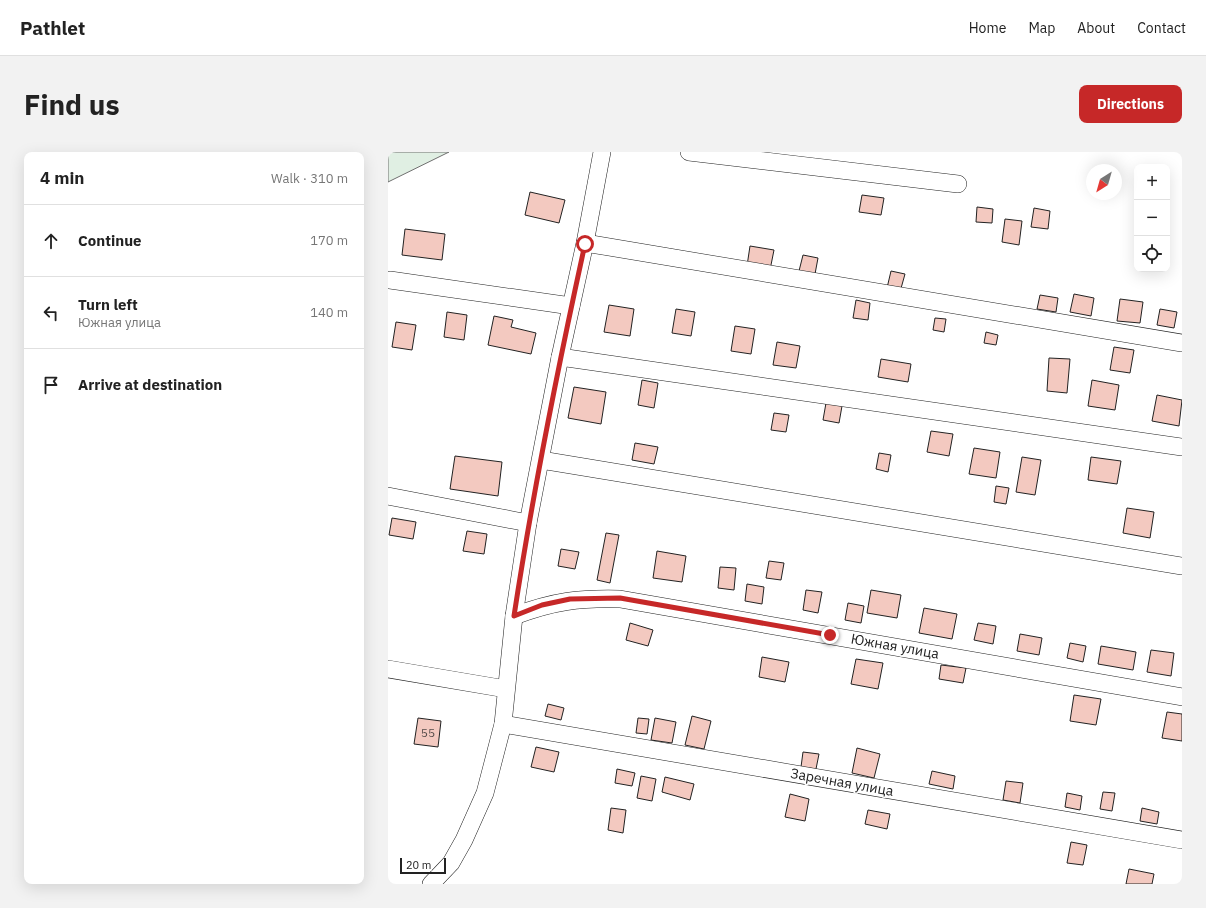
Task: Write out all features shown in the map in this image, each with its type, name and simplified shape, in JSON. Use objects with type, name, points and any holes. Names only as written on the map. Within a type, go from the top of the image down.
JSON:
[{"type":"street","points":[[431,884],[451,863],[467,833],[485,793],[503,724],[514,616],[528,523],[560,357],[585,244],[602,152]]},
{"type":"street","points":[[689,152],[958,184]]},
{"type":"street","points":[[585,244],[1182,343]]},
{"type":"street","points":[[390,280],[572,306]]},
{"type":"street","points":[[560,357],[1182,448]]},
{"type":"street","points":[[541,460],[1182,566]]},
{"type":"street","points":[[388,496],[528,523]]},
{"type":"street","name":"Южная улица","points":[[514,616],[542,605],[570,599],[620,598],[1182,697]]},
{"type":"street","points":[[388,670],[506,690]]},
{"type":"street","name":"Заречная улица","points":[[503,724],[1182,840]]},
{"type":"green space","points":[[388,152],[449,152],[388,182]]},
{"type":"building","points":[[530,192],[565,200],[559,223],[525,215]]},
{"type":"building","points":[[862,195],[884,198],[881,215],[859,212]]},
{"type":"building","points":[[977,207],[993,209],[992,223],[976,222]]},
{"type":"building","points":[[1034,208],[1050,211],[1048,229],[1031,227]]},
{"type":"building","points":[[1005,219],[1022,221],[1019,245],[1002,242]]},
{"type":"building","points":[[405,229],[445,234],[442,260],[402,255]]},
{"type":"building","points":[[750,246],[774,250],[770,270],[747,266]]},
{"type":"building","points":[[803,255],[818,258],[815,274],[799,271]]},
{"type":"building","points":[[891,271],[905,274],[900,292],[887,288]]},
{"type":"building","points":[[1074,294],[1094,298],[1091,316],[1070,312]]},
{"type":"building","points":[[1040,295],[1058,298],[1056,312],[1037,309]]},
{"type":"building","points":[[1120,299],[1143,302],[1140,323],[1117,321]]},
{"type":"building","points":[[856,300],[870,303],[868,320],[853,318]]},
{"type":"building","points":[[609,305],[634,309],[630,336],[604,332]]},
{"type":"building","points":[[676,309],[695,312],[691,336],[672,333]]},
{"type":"building","points":[[1160,309],[1177,312],[1174,328],[1157,325]]},
{"type":"building","points":[[447,312],[467,315],[464,340],[444,337]]},
{"type":"building","points":[[494,316],[513,320],[511,327],[536,333],[531,354],[488,345]]},
{"type":"building","points":[[935,318],[946,319],[944,332],[933,330]]},
{"type":"building","points":[[396,322],[416,325],[412,350],[392,347]]},
{"type":"building","points":[[735,326],[755,329],[751,354],[731,351]]},
{"type":"building","points":[[986,332],[998,335],[996,345],[984,343]]},
{"type":"building","points":[[777,342],[800,346],[796,368],[773,365]]},
{"type":"building","points":[[1114,347],[1134,350],[1130,373],[1110,370]]},
{"type":"building","points":[[1049,358],[1070,359],[1067,393],[1047,391]]},
{"type":"building","points":[[881,359],[911,364],[908,382],[878,377]]},
{"type":"building","points":[[642,380],[658,383],[654,408],[638,405]]},
{"type":"building","points":[[1092,380],[1119,385],[1115,410],[1088,406]]},
{"type":"building","points":[[574,387],[606,392],[601,424],[568,418]]},
{"type":"building","points":[[1157,395],[1182,400],[1179,426],[1152,421]]},
{"type":"building","points":[[826,403],[842,406],[839,423],[823,420]]},
{"type":"building","points":[[774,413],[789,415],[786,432],[771,430]]},
{"type":"building","points":[[931,431],[953,434],[949,456],[927,452]]},
{"type":"building","points":[[635,443],[658,447],[654,464],[632,460]]},
{"type":"building","points":[[974,448],[1000,452],[996,478],[969,474]]},
{"type":"building","points":[[879,453],[891,455],[888,472],[876,469]]},
{"type":"building","points":[[455,456],[502,462],[498,496],[450,489]]},
{"type":"building","points":[[1022,457],[1041,460],[1035,495],[1016,492]]},
{"type":"building","points":[[1091,457],[1121,461],[1117,484],[1088,480]]},
{"type":"building","points":[[996,486],[1009,488],[1006,504],[994,502]]},
{"type":"building","points":[[1127,508],[1154,512],[1150,538],[1123,533]]},
{"type":"building","points":[[392,518],[416,522],[413,539],[389,535]]},
{"type":"building","points":[[467,531],[487,534],[484,554],[463,551]]},
{"type":"building","points":[[606,533],[619,535],[610,583],[597,580]]},
{"type":"building","points":[[561,549],[579,552],[575,569],[558,566]]},
{"type":"building","points":[[657,551],[686,556],[682,582],[653,578]]},
{"type":"building","points":[[769,561],[784,563],[781,580],[766,578]]},
{"type":"building","points":[[720,567],[736,568],[734,590],[718,588]]},
{"type":"building","points":[[747,584],[764,587],[762,604],[745,601]]},
{"type":"building","points":[[806,590],[822,592],[818,613],[803,610]]},
{"type":"building","points":[[871,590],[901,595],[897,618],[867,613]]},
{"type":"building","points":[[848,603],[864,606],[861,623],[845,620]]},
{"type":"building","points":[[924,608],[957,614],[952,639],[919,633]]},
{"type":"building","points":[[630,623],[653,630],[648,646],[626,640]]},
{"type":"building","points":[[978,623],[996,626],[993,644],[974,640]]},
{"type":"building","points":[[1020,634],[1042,638],[1039,655],[1017,651]]},
{"type":"building","points":[[1070,643],[1086,646],[1083,662],[1067,658]]},
{"type":"building","points":[[1101,646],[1136,652],[1133,670],[1098,664]]},
{"type":"building","points":[[1151,650],[1174,653],[1171,676],[1147,672]]},
{"type":"building","points":[[762,657],[789,662],[785,682],[759,677]]},
{"type":"building","points":[[856,659],[883,663],[878,689],[851,684]]},
{"type":"building","points":[[941,665],[966,668],[963,683],[939,679]]},
{"type":"building","points":[[1074,695],[1101,699],[1096,725],[1070,721]]},
{"type":"building","points":[[548,704],[564,708],[561,720],[545,716]]},
{"type":"building","points":[[1167,712],[1182,714],[1182,741],[1162,738]]},
{"type":"building","points":[[692,716],[711,721],[704,749],[685,745]]},
{"type":"building","points":[[418,718],[441,721],[438,747],[414,744]]},
{"type":"building","points":[[638,718],[649,719],[647,734],[636,733]]},
{"type":"building","points":[[655,718],[676,722],[672,743],[651,740]]},
{"type":"building","points":[[536,747],[559,752],[554,772],[531,767]]},
{"type":"building","points":[[857,748],[880,754],[874,778],[852,773]]},
{"type":"building","points":[[803,752],[819,754],[816,769],[801,767]]},
{"type":"building","points":[[617,769],[635,773],[632,786],[615,783]]},
{"type":"building","points":[[932,771],[955,776],[953,789],[929,784]]},
{"type":"building","points":[[641,776],[656,779],[652,801],[637,798]]},
{"type":"building","points":[[665,777],[694,784],[690,800],[662,792]]},
{"type":"building","points":[[1006,781],[1023,783],[1020,803],[1003,800]]},
{"type":"building","points":[[1103,792],[1115,793],[1112,811],[1100,809]]},
{"type":"building","points":[[1067,793],[1082,796],[1080,810],[1065,807]]},
{"type":"building","points":[[790,794],[809,799],[805,821],[785,817]]},
{"type":"building","points":[[611,808],[626,810],[623,833],[608,830]]},
{"type":"building","points":[[1142,808],[1159,812],[1157,824],[1140,821]]},
{"type":"building","points":[[868,810],[890,814],[887,829],[865,824]]},
{"type":"building","points":[[1071,842],[1087,845],[1083,865],[1067,863]]},
{"type":"building","points":[[1129,869],[1154,874],[1152,884],[1126,884]]},
{"type":"route","points":[[585,244],[560,357],[528,523],[514,616],[542,605],[570,599],[620,598],[830,635]]}]
